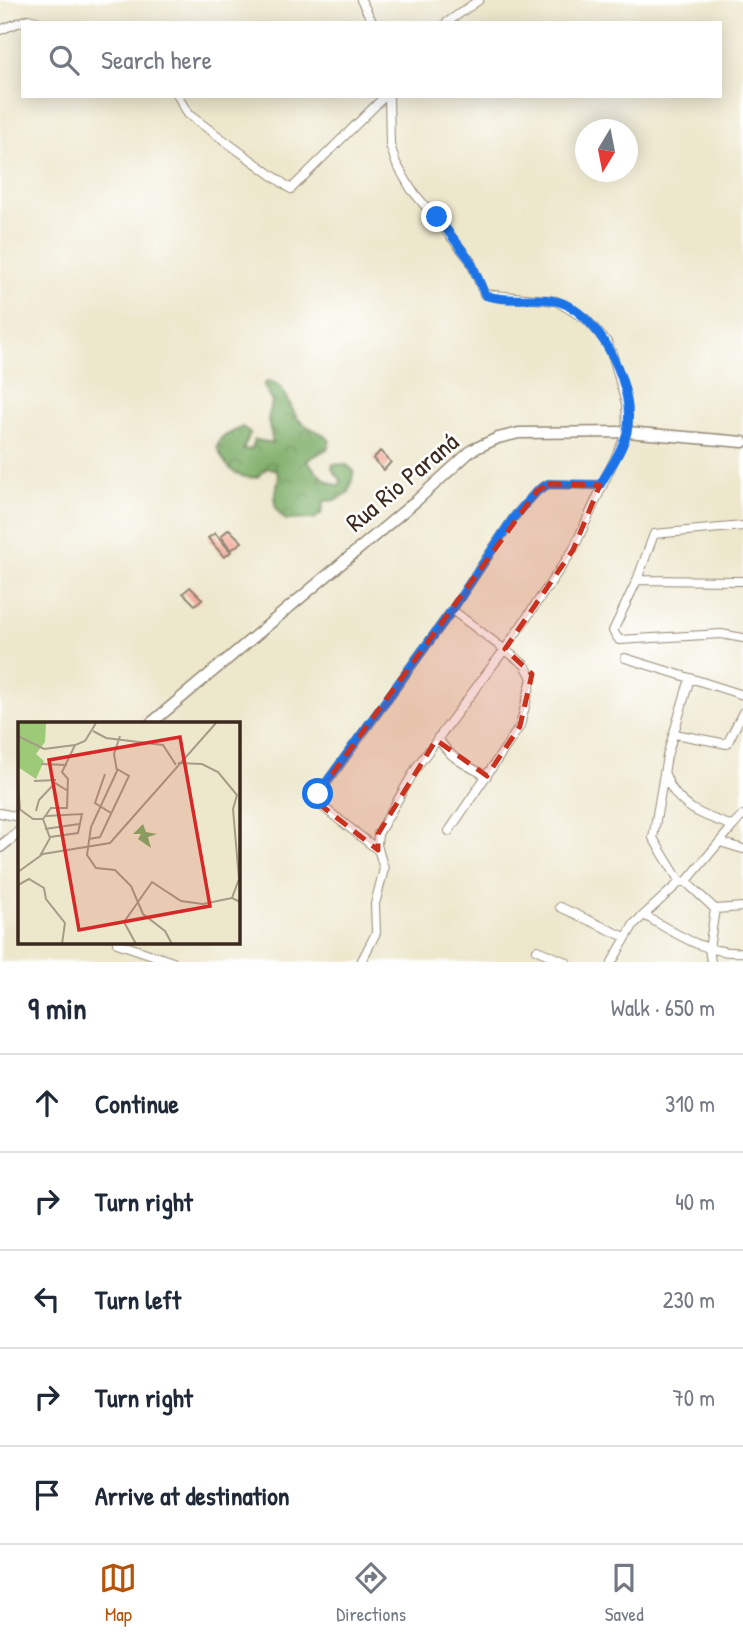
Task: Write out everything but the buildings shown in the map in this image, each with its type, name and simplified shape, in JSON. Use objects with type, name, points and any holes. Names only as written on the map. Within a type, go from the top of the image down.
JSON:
[{"type":"street","points":[[361,0],[372,21]]},
{"type":"street","points":[[449,21],[479,0]]},
{"type":"street","points":[[0,30],[21,22]]},
{"type":"street","points":[[179,98],[188,114],[291,190],[385,98]]},
{"type":"street","points":[[361,962],[376,933],[375,904],[384,869],[376,840],[384,822],[438,737],[505,649],[573,550],[600,485],[627,432],[626,404],[607,342],[587,320],[556,301],[484,294],[470,260],[411,189],[396,163],[390,145],[387,98]]},
{"type":"street","name":"Rua Rio Paraná","points":[[152,722],[472,450],[498,438],[519,433],[627,432],[743,442]]},
{"type":"street","points":[[378,850],[335,819],[318,803],[317,797],[452,610],[514,517],[537,491],[548,484],[600,485]]},
{"type":"street","points":[[743,526],[654,534],[637,580],[612,631],[615,637],[721,634],[743,638]]},
{"type":"street","points":[[637,580],[743,581]]},
{"type":"street","points":[[449,831],[524,718],[532,678],[530,669],[452,610]]},
{"type":"street","points":[[625,658],[743,695]]},
{"type":"street","points":[[690,678],[664,772],[653,838],[683,882],[715,909],[743,907]]},
{"type":"street","points":[[675,734],[727,744],[743,712]]},
{"type":"street","points":[[438,737],[444,748],[458,760],[487,776]]},
{"type":"street","points":[[664,772],[673,791],[695,813],[733,826]]},
{"type":"street","points":[[0,813],[18,817]]},
{"type":"street","points":[[612,962],[625,937],[644,915],[683,882],[743,815]]},
{"type":"street","points":[[0,847],[18,833]]},
{"type":"street","points":[[720,842],[743,849]]},
{"type":"street","points":[[560,907],[625,937]]},
{"type":"street","points":[[711,962],[709,949],[715,909]]},
{"type":"street","points":[[644,915],[687,940],[709,949],[743,952]]},
{"type":"street","points":[[120,944],[173,962]]},
{"type":"street","points":[[537,950],[566,962]]},
{"type":"highlighted area","points":[[548,484],[600,485],[573,550],[505,649],[532,674],[520,726],[487,776],[436,740],[378,834],[378,850],[318,803],[322,788],[537,491]]},
{"type":"green space","points":[[267,381],[283,390],[302,423],[323,434],[330,441],[327,449],[307,460],[317,472],[331,483],[340,485],[341,480],[332,469],[333,464],[347,465],[354,471],[349,492],[337,500],[324,501],[321,514],[314,519],[286,520],[277,510],[275,496],[279,478],[276,469],[267,468],[257,477],[242,476],[231,470],[217,447],[221,438],[242,427],[250,433],[243,450],[252,449],[255,440],[273,443],[268,420],[272,402],[264,385]]},
{"type":"route","points":[[318,794],[452,610],[514,517],[537,491],[548,484],[600,485],[627,432],[626,404],[617,368],[607,342],[599,331],[576,311],[556,301],[485,295],[470,260],[437,217]]}]
